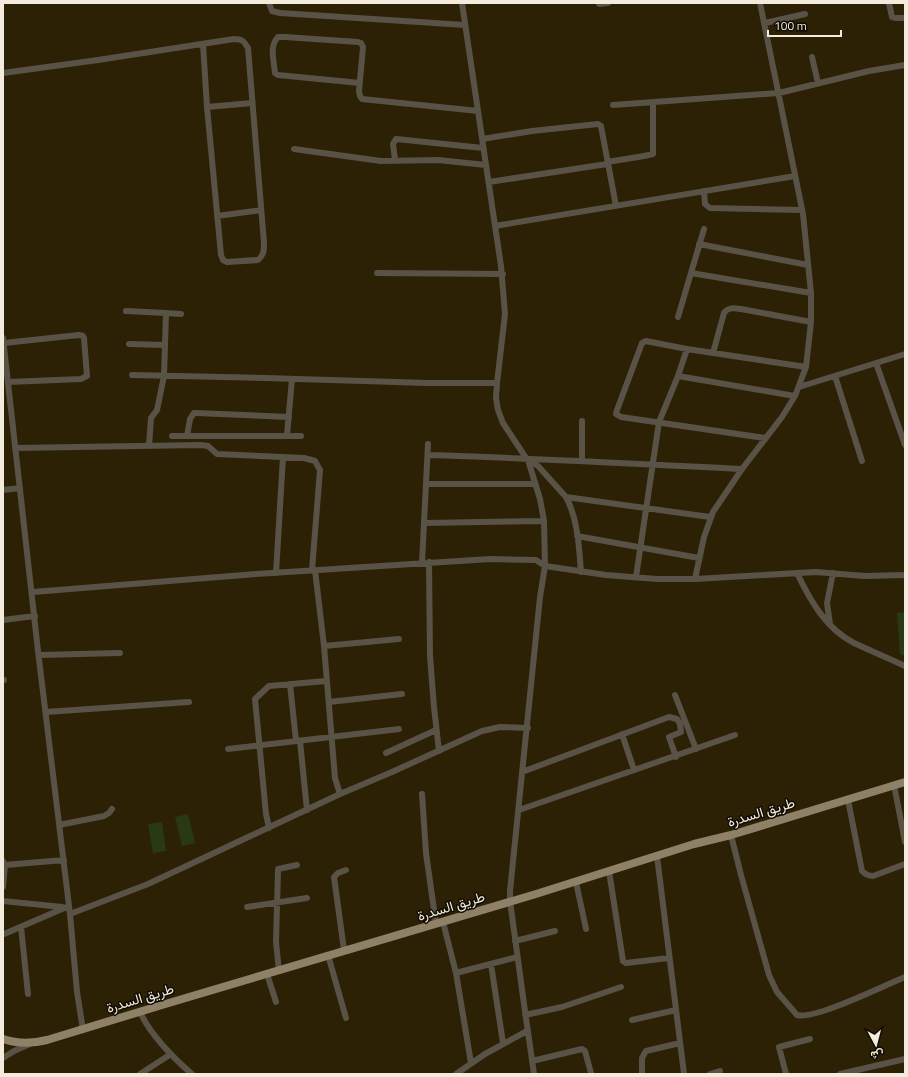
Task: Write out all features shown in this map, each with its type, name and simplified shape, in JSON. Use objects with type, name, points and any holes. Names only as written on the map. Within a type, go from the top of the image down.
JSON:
[{"type":"main road","name":"طريق السدرة","points":[[3,1039],[19,1044],[30,1044],[82,1030],[905,782]]},
{"type":"street","points":[[269,3],[272,11],[280,13],[465,25]]},
{"type":"street","points":[[462,3],[502,274],[505,314],[497,383],[497,406],[503,423],[527,459],[544,521],[545,566],[540,597],[528,728],[510,891],[517,957],[534,1074]]},
{"type":"street","points":[[599,4],[608,3]]},
{"type":"street","points":[[695,579],[710,517],[742,469],[782,417],[795,396],[806,366],[811,322],[811,292],[802,210],[760,3]]},
{"type":"street","points":[[889,3],[892,17],[905,18]]},
{"type":"street","points":[[765,23],[805,14]]},
{"type":"street","points":[[360,83],[278,75],[275,73],[272,46],[274,41],[278,37],[285,37],[361,43],[360,96],[362,99],[478,111]]},
{"type":"street","points":[[3,73],[234,39],[241,39],[248,48],[261,210],[264,252],[258,260],[228,262],[223,260],[221,255],[207,107],[203,44]]},
{"type":"street","points":[[812,57],[818,83]]},
{"type":"street","points":[[613,105],[779,93],[870,71],[905,65]]},
{"type":"street","points":[[207,107],[252,103]]},
{"type":"street","points":[[489,182],[653,154],[653,103]]},
{"type":"street","points":[[482,138],[598,124],[601,126],[616,206]]},
{"type":"street","points":[[394,160],[393,144],[397,139],[483,148]]},
{"type":"street","points":[[294,149],[381,161],[438,160],[486,165]]},
{"type":"street","points":[[495,226],[795,176]]},
{"type":"street","points":[[704,191],[705,204],[710,208],[802,210]]},
{"type":"street","points":[[217,216],[261,210]]},
{"type":"street","points":[[678,317],[704,229]]},
{"type":"street","points":[[699,244],[808,265]]},
{"type":"street","points":[[377,273],[502,274]]},
{"type":"street","points":[[691,273],[811,292]]},
{"type":"street","points":[[713,353],[724,313],[730,308],[811,322]]},
{"type":"street","points":[[126,311],[181,314]]},
{"type":"street","points":[[149,446],[151,418],[157,410],[164,376],[166,313]]},
{"type":"street","points":[[8,382],[85,378],[87,376],[84,338],[79,335],[3,340],[64,860],[66,907],[70,914],[82,1030]]},
{"type":"street","points":[[765,438],[621,417],[616,413],[642,343],[646,341],[687,349],[806,366]]},
{"type":"street","points":[[129,344],[164,345]]},
{"type":"street","points":[[636,577],[660,422],[687,349]]},
{"type":"street","points":[[799,387],[905,354]]},
{"type":"street","points":[[876,363],[905,445]]},
{"type":"street","points":[[132,375],[428,384],[497,383]]},
{"type":"street","points":[[678,376],[795,396]]},
{"type":"street","points":[[835,376],[862,461]]},
{"type":"street","points":[[287,435],[292,379]]},
{"type":"street","points":[[187,436],[190,419],[194,413],[289,418]]},
{"type":"street","points":[[582,421],[582,461]]},
{"type":"street","points":[[172,436],[301,436]]},
{"type":"street","points":[[422,563],[428,444]]},
{"type":"street","points":[[15,448],[201,445],[208,446],[217,454],[316,460],[320,470],[314,570],[324,646],[336,778],[340,794]]},
{"type":"street","points":[[428,455],[742,469]]},
{"type":"street","points":[[276,573],[283,457]]},
{"type":"street","points":[[527,459],[538,466],[566,497],[573,516],[581,572]]},
{"type":"street","points":[[427,484],[535,484]]},
{"type":"street","points":[[3,490],[20,488]]},
{"type":"street","points":[[566,497],[710,517]]},
{"type":"street","points":[[424,523],[544,521]]},
{"type":"street","points":[[577,536],[699,558]]},
{"type":"street","points":[[33,592],[314,570],[490,559],[536,560],[545,566],[581,572],[657,579],[695,579],[797,573],[905,576]]},
{"type":"street","points":[[429,562],[430,656],[439,751]]},
{"type":"street","points":[[797,573],[808,595],[820,613],[842,635],[854,643],[905,666]]},
{"type":"street","points":[[830,624],[827,603],[833,573]]},
{"type":"street","points":[[3,620],[35,616]]},
{"type":"street","points":[[324,646],[399,639]]},
{"type":"street","points":[[39,655],[120,653]]},
{"type":"street","points":[[269,828],[266,814],[255,699],[269,686],[326,681]]},
{"type":"street","points":[[290,684],[306,810]]},
{"type":"street","points":[[329,702],[402,694]]},
{"type":"street","points":[[675,695],[696,749]]},
{"type":"street","points":[[46,712],[190,702]]},
{"type":"street","points":[[522,772],[669,717],[675,717],[679,720],[681,732],[669,737],[676,757]]},
{"type":"street","points":[[70,914],[148,884],[340,794],[482,731],[500,727],[528,728]]},
{"type":"street","points":[[228,749],[399,729]]},
{"type":"street","points":[[386,753],[436,730]]},
{"type":"street","points":[[622,734],[634,770]]},
{"type":"street","points":[[519,810],[676,757],[735,735]]},
{"type":"street","points":[[894,785],[905,842]]},
{"type":"street","points":[[422,794],[426,853],[440,923],[456,973],[471,1063]]},
{"type":"street","points":[[848,800],[862,871],[873,876],[905,864]]},
{"type":"street","points":[[59,825],[104,816],[112,809]]},
{"type":"street","points":[[731,835],[769,975],[774,988],[797,1015],[805,1016],[838,1006],[905,977]]},
{"type":"street","points":[[656,856],[684,1074]]},
{"type":"street","points":[[3,887],[4,863],[64,860]]},
{"type":"street","points":[[280,971],[276,949],[278,869],[297,865]]},
{"type":"street","points":[[344,950],[334,877],[338,873],[346,870]]},
{"type":"street","points":[[609,871],[622,960],[626,963],[669,958]]},
{"type":"street","points":[[576,882],[586,929]]},
{"type":"street","points":[[246,907],[307,898]]},
{"type":"street","points":[[3,901],[66,907]]},
{"type":"street","points":[[4,934],[66,907]]},
{"type":"street","points":[[21,927],[28,994]]},
{"type":"street","points":[[515,941],[556,931]]},
{"type":"street","points":[[328,955],[346,1018]]},
{"type":"street","points":[[456,973],[517,957]]},
{"type":"street","points":[[492,964],[504,1043]]},
{"type":"street","points":[[267,974],[276,1002]]},
{"type":"street","points":[[525,1015],[562,1007],[621,987]]},
{"type":"street","points":[[632,1020],[676,1010]]},
{"type":"street","points":[[140,1012],[147,1024],[171,1054],[192,1074]]},
{"type":"street","points":[[456,1074],[504,1043],[527,1031]]},
{"type":"street","points":[[3,1039],[11,1047],[5,1056]]},
{"type":"street","points":[[786,1074],[779,1047],[810,1039]]},
{"type":"street","points":[[642,1074],[642,1058],[646,1051],[680,1043]]},
{"type":"street","points":[[5,1056],[30,1044]]},
{"type":"street","points":[[532,1061],[582,1049],[585,1051],[591,1073]]},
{"type":"street","points":[[140,1074],[171,1054]]},
{"type":"street","points":[[840,1074],[905,1059]]},
{"type":"street","points":[[710,1074],[720,1071]]},
{"type":"green space","points":[[905,612],[905,656],[900,654],[897,613]]},
{"type":"green space","points":[[188,814],[195,843],[182,846],[175,817]]},
{"type":"green space","points":[[162,822],[166,851],[153,853],[148,824]]}]
